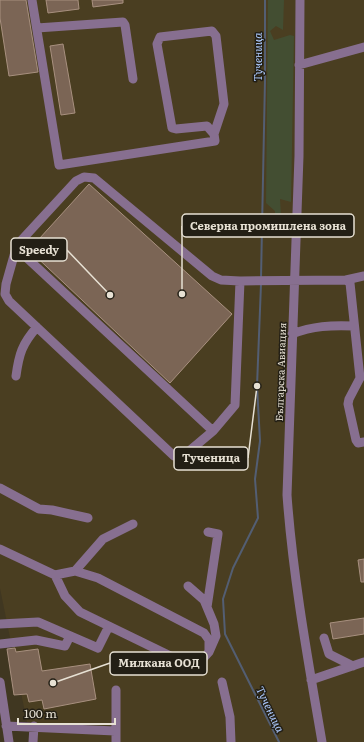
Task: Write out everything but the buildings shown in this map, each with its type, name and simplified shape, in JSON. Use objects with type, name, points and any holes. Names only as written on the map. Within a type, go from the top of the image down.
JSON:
[{"type":"street","points":[[32,0],[59,165],[215,141],[214,134],[224,104],[216,36],[212,31],[160,37],[157,44],[172,128],[176,129],[207,126],[214,134]]},
{"type":"street","name":"Българска Авиация","points":[[300,0],[299,156],[293,281],[287,495],[290,542],[322,742]]},
{"type":"street","points":[[37,28],[123,22],[125,25],[133,79]]},
{"type":"street","points":[[299,65],[364,47]]},
{"type":"street","points":[[240,281],[235,405],[213,431],[181,456],[174,456],[36,327],[9,301],[3,293],[17,245],[76,181],[89,177],[94,178],[212,276],[221,280],[346,280],[364,276]]},
{"type":"street","points":[[17,245],[28,259],[213,431]]},
{"type":"street","points":[[346,280],[350,283],[360,378],[348,404],[356,440],[358,443],[364,442]]},
{"type":"street","points":[[292,334],[310,327],[330,325],[354,326]]},
{"type":"street","points":[[16,376],[19,352],[36,327]]},
{"type":"street","points":[[0,488],[39,509],[52,510],[88,518]]},
{"type":"street","points":[[75,571],[102,539],[133,524]]},
{"type":"street","points":[[207,607],[218,534],[208,532]]},
{"type":"street","points":[[0,549],[55,575],[75,571],[98,578],[204,633],[209,640],[208,652]]},
{"type":"street","points":[[55,575],[65,596],[80,612],[189,665],[198,664],[208,652],[216,636],[214,624],[204,600],[188,586]]},
{"type":"street","points":[[0,624],[38,622],[98,648],[109,626]]},
{"type":"street","points":[[0,644],[36,640],[65,646],[70,636]]},
{"type":"street","points":[[324,638],[329,654],[353,666]]},
{"type":"street","points":[[311,680],[364,662]]},
{"type":"street","points":[[0,682],[9,742]]},
{"type":"street","points":[[222,682],[230,717],[230,742]]},
{"type":"street","points":[[116,690],[116,742]]},
{"type":"street","points":[[6,726],[34,726],[115,731]]},
{"type":"street","points":[[33,742],[34,726]]},
{"type":"shaded area","points":[[0,0],[364,0],[364,742],[31,742],[0,588]]},
{"type":"green space","points":[[268,0],[284,0],[283,30],[276,26],[270,31],[274,40],[290,35],[294,36],[291,202],[280,199],[281,216],[275,222],[275,211],[266,203]]},
{"type":"waterway","name":"Тученица","points":[[261,278],[265,0]]},
{"type":"waterway","name":"Тученица","points":[[261,284],[257,386],[260,441],[255,479],[258,518],[233,568],[223,599],[225,634],[279,742]]},
{"type":"place","name":"Северна промишлена зона","points":[[182,294]]},
{"type":"place","name":"Speedy","points":[[110,295]]},
{"type":"place","name":"Тученица","points":[[257,386]]},
{"type":"place","name":"Милкана OOД","points":[[53,683]]}]
